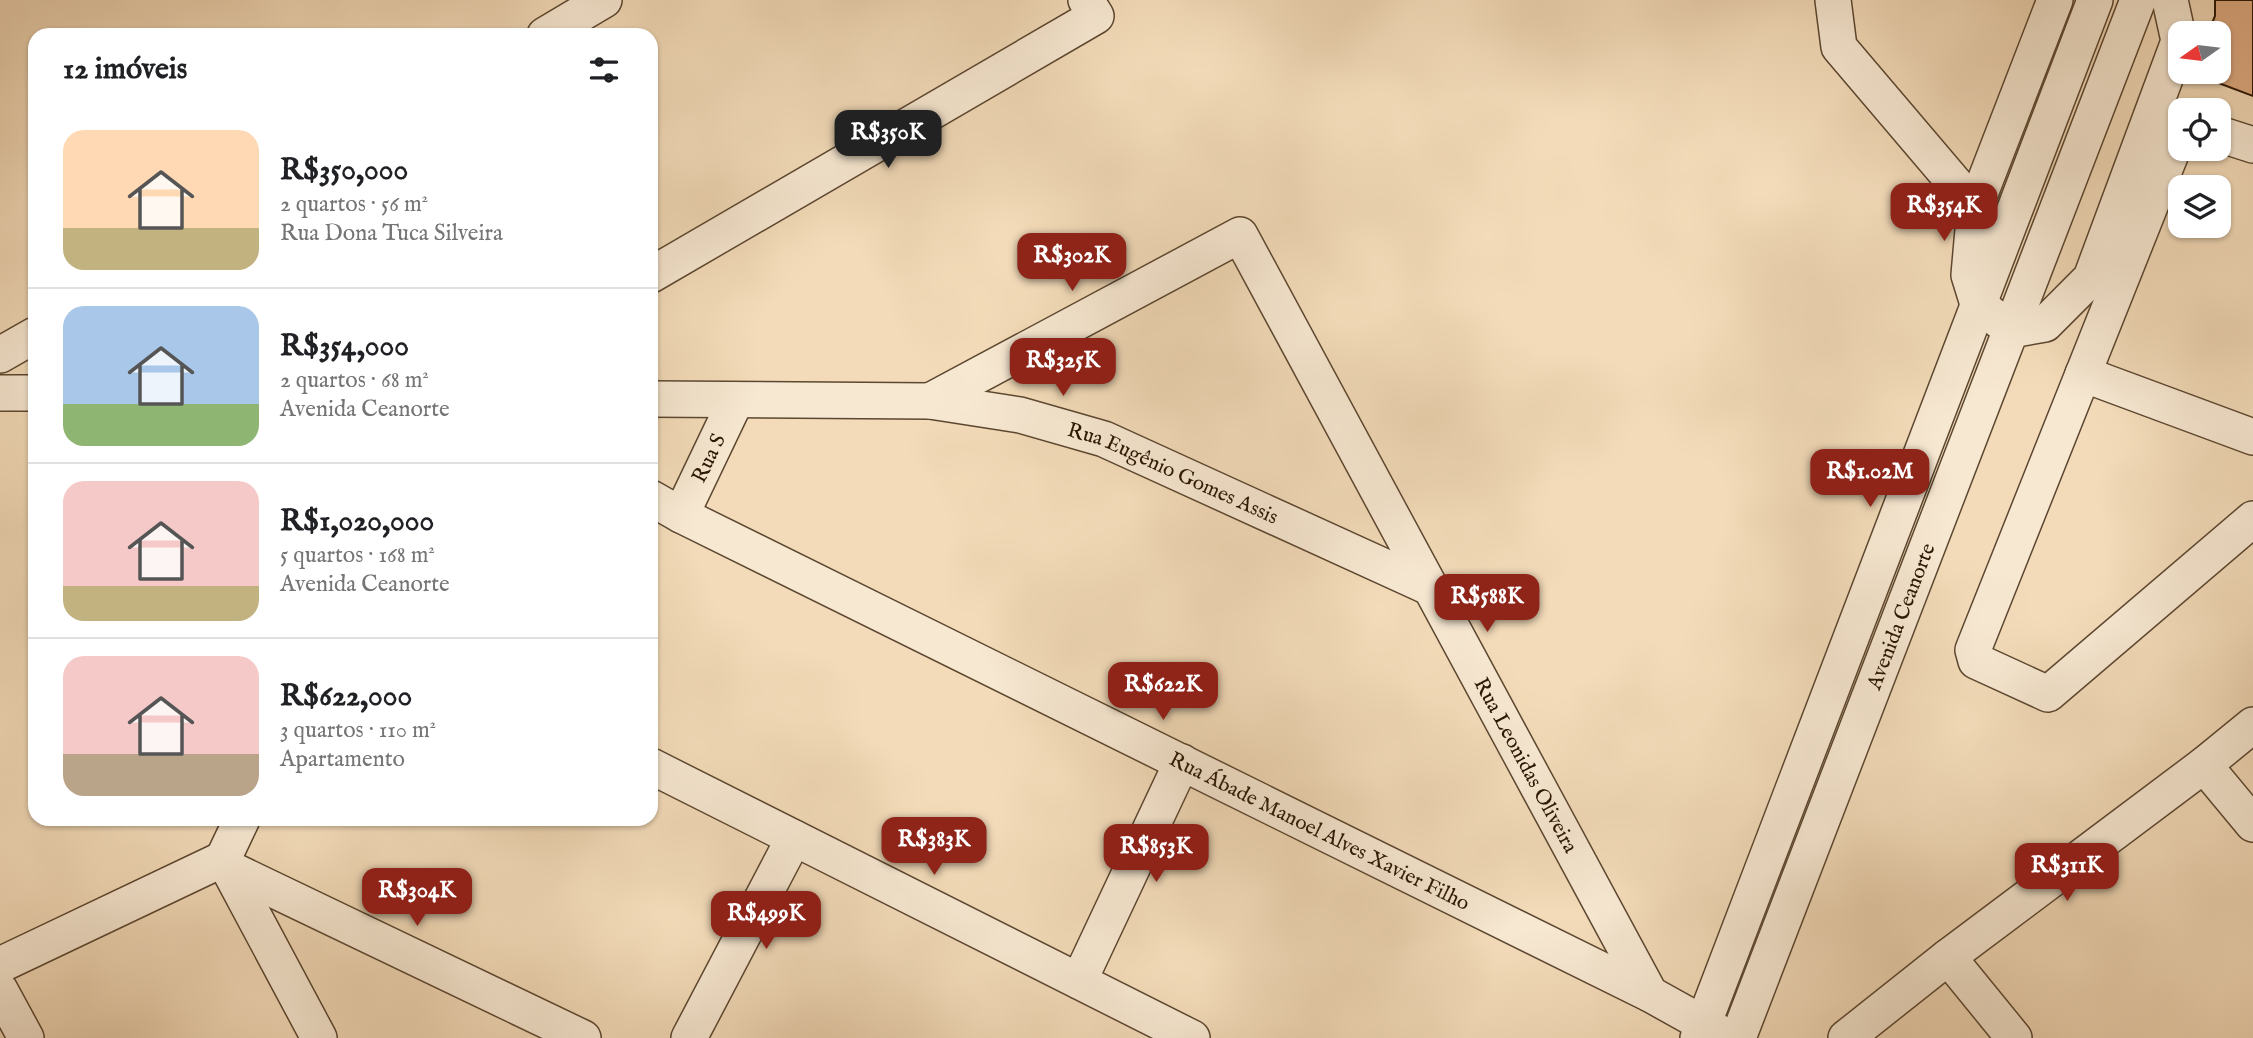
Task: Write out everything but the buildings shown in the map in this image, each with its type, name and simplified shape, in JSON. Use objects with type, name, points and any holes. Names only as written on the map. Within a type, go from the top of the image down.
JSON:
[{"type":"street","points":[[557,28],[604,0]]},
{"type":"street","points":[[1814,0],[1839,47],[1975,207]]},
{"type":"street","points":[[1833,0],[1839,47]]},
{"type":"street","points":[[2055,0],[1975,207],[1969,275],[1978,304],[2011,330],[2045,324],[2091,278],[2168,127]]},
{"type":"street","name":"Avenida Ceanorte","points":[[1710,1033],[1978,304],[2095,0]]},
{"type":"street","name":"Avenida Ceanorte","points":[[1738,1038],[2138,0]]},
{"type":"street","points":[[2170,0],[2179,41],[2173,98]]},
{"type":"street","points":[[658,271],[1091,8]]},
{"type":"street","points":[[2168,130],[2083,374],[1973,650],[1976,661],[2048,694],[2253,519]]},
{"type":"street","points":[[2231,138],[2253,145]]},
{"type":"street","name":"Rua Leonidas Oliveira","points":[[930,401],[1240,235],[1650,993]]},
{"type":"street","points":[[0,355],[28,339]]},
{"type":"street","points":[[2083,374],[2253,438]]},
{"type":"street","points":[[0,393],[28,393]]},
{"type":"street","name":"Rua Eugênio Gomes Assis","points":[[658,399],[930,401],[1020,415],[1104,439],[1431,588]]},
{"type":"street","name":"Rua S","points":[[681,515],[736,400]]},
{"type":"street","name":"Rua Ábade Manoel Alves Xavier Filho","points":[[658,502],[1650,993]]},
{"type":"street","points":[[1846,1038],[2253,725]]},
{"type":"street","points":[[1079,981],[1182,762]]},
{"type":"street","points":[[2204,765],[2253,824]]},
{"type":"street","points":[[658,770],[1192,1038]]},
{"type":"street","points":[[0,965],[225,863],[239,826]]},
{"type":"street","points":[[689,1038],[794,838]]},
{"type":"street","points":[[225,863],[319,1038]]},
{"type":"street","points":[[225,863],[583,1038]]},
{"type":"street","points":[[1948,957],[2014,1038]]},
{"type":"street","points":[[0,990],[26,1038]]},
{"type":"street","points":[[1650,993],[1710,1033]]}]
